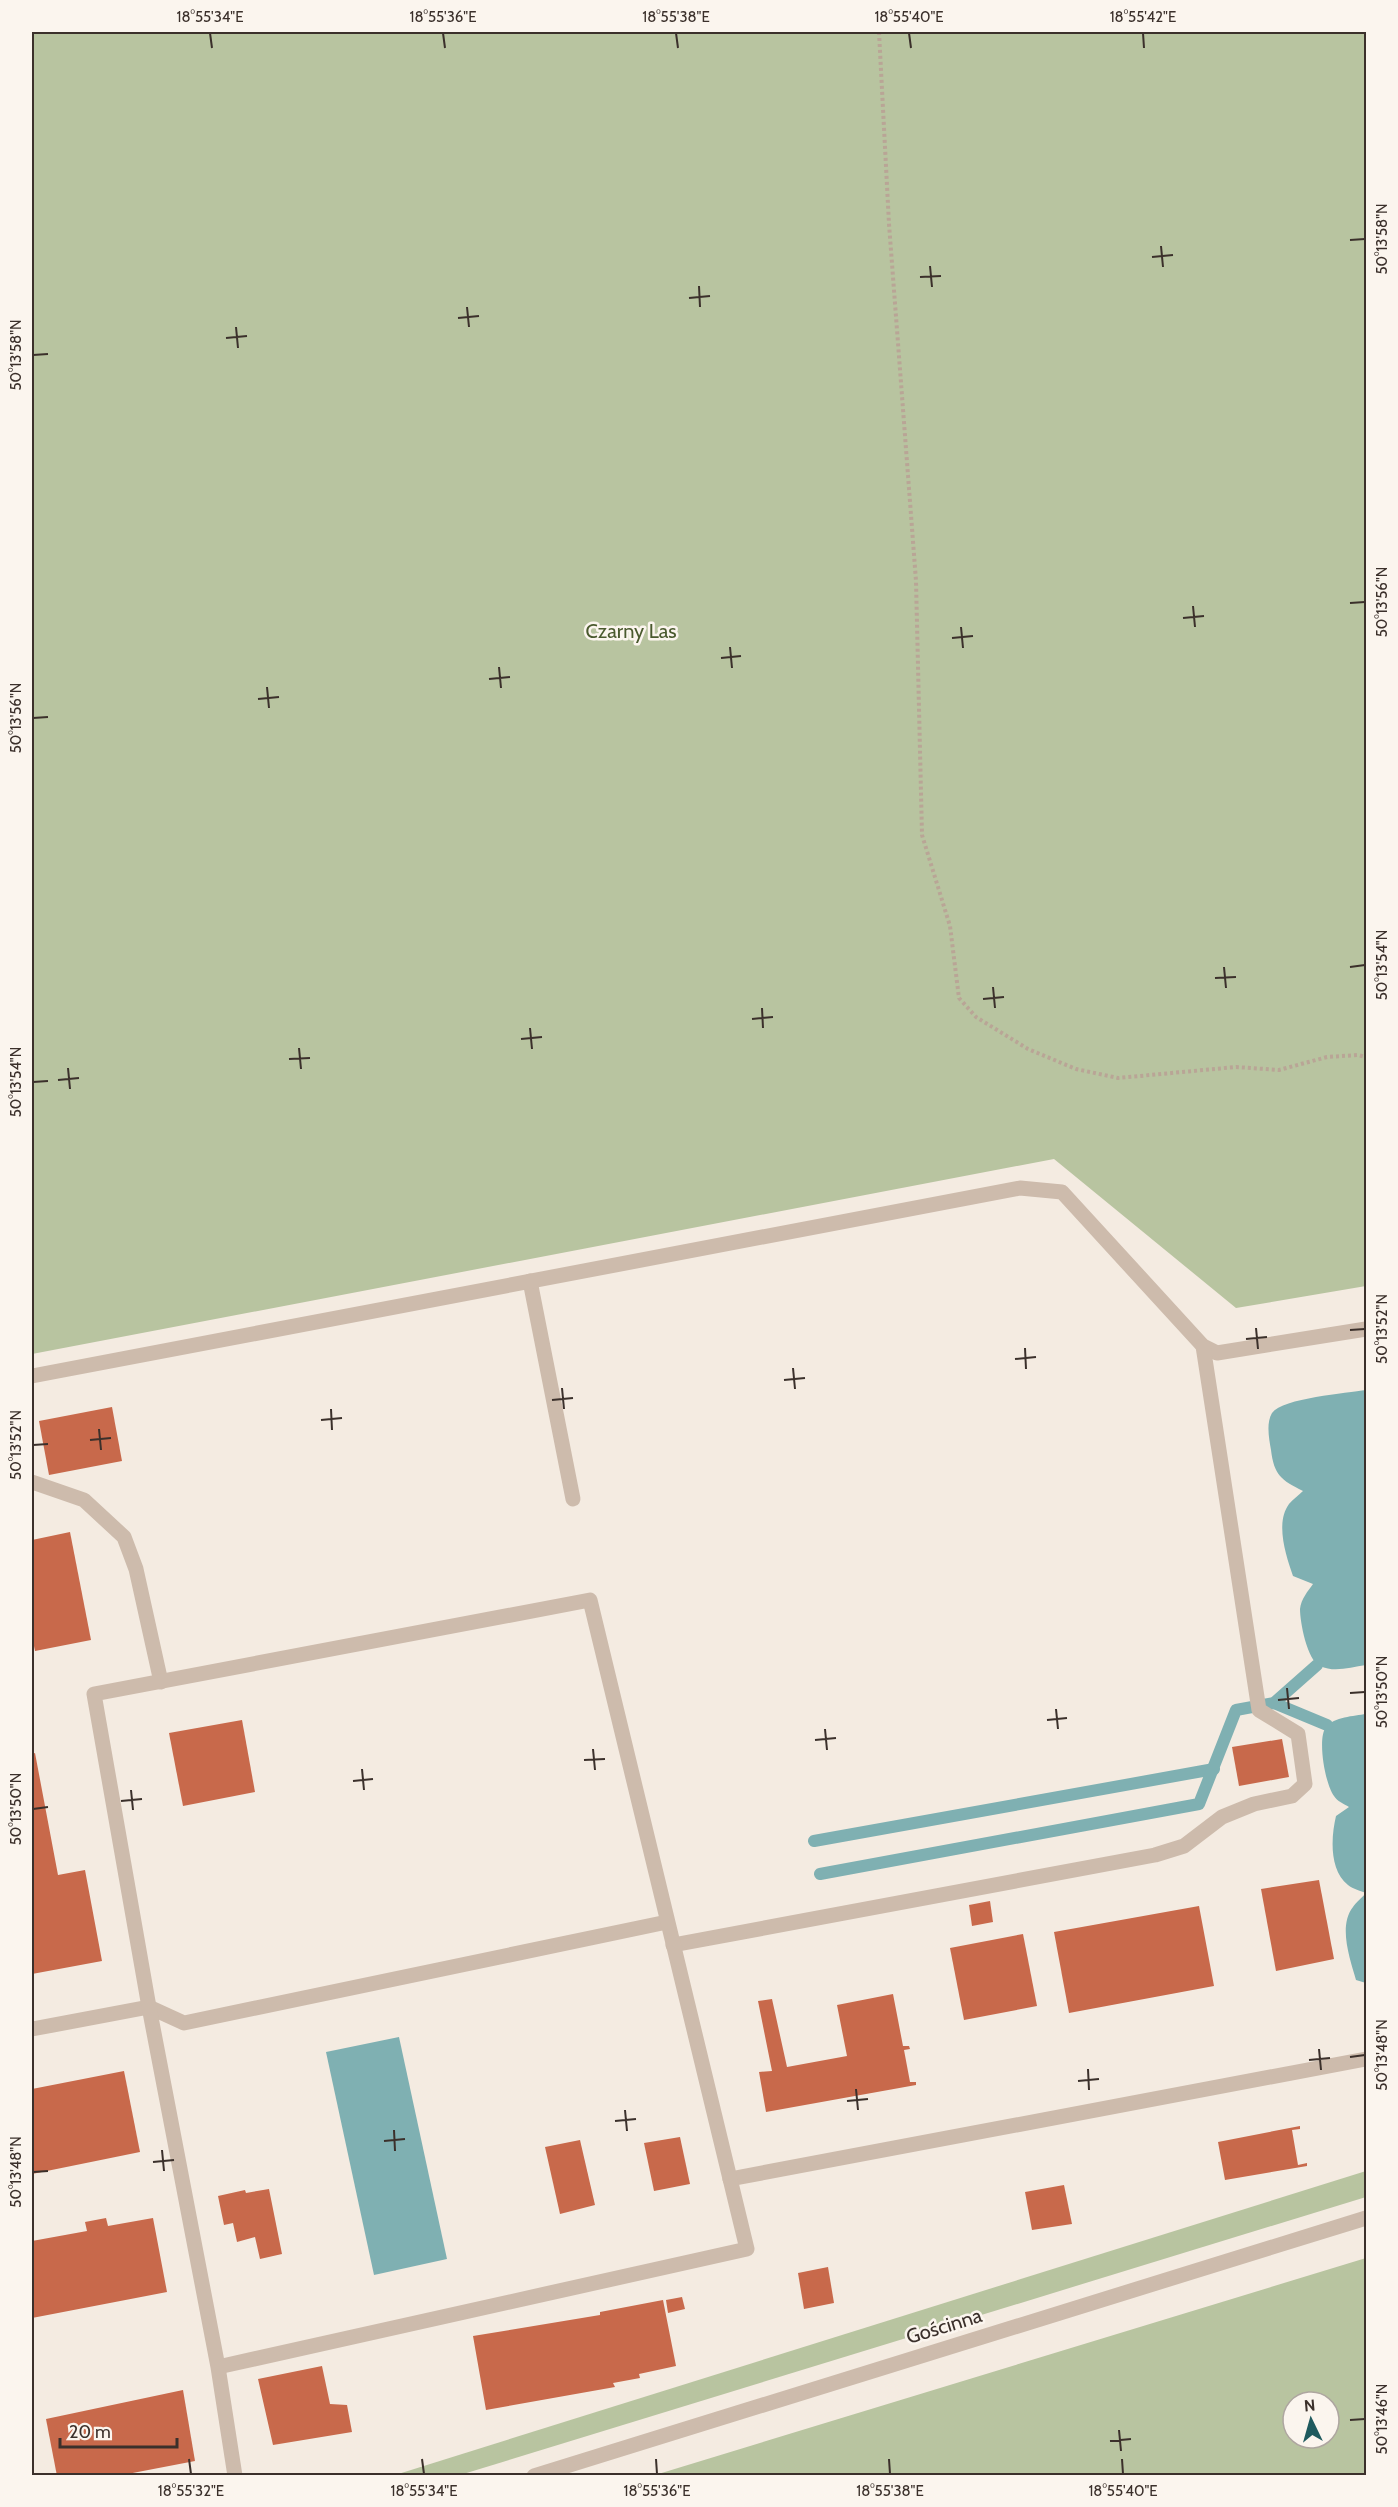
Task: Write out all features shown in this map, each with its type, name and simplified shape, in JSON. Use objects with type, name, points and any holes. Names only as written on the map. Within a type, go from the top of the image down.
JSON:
[{"type":"street","points":[[32,1376],[1020,1188],[1062,1192],[1203,1346],[1217,1353],[1366,1329]]},
{"type":"street","points":[[530,1281],[573,1499]]},
{"type":"street","points":[[673,1945],[1155,1855],[1184,1846],[1222,1817],[1254,1804],[1292,1796],[1305,1784],[1298,1734],[1286,1724],[1266,1717],[1257,1705],[1203,1346]]},
{"type":"street","points":[[32,1482],[84,1500],[124,1537],[136,1569],[161,1682]]},
{"type":"street","points":[[218,2367],[747,2249],[590,1600],[94,1694],[149,2007],[218,2367],[235,2475]]},
{"type":"street","points":[[32,2029],[149,2007],[184,2023],[667,1922]]},
{"type":"street","points":[[730,2179],[1366,2059]]},
{"type":"street","name":"Gościnna","points":[[534,2475],[1366,2218]]},
{"type":"path","points":[[879,32],[889,224],[916,581],[922,835],[950,926],[959,998],[976,1017],[1028,1049],[1076,1070],[1118,1078],[1236,1067],[1279,1070],[1327,1057],[1358,1055],[1366,1057]]},
{"type":"green space","name":"Czarny Las","points":[[32,32],[1366,32],[1366,1286],[1236,1308],[1054,1159],[32,1354]]},
{"type":"green space","points":[[1366,2171],[1366,2197],[460,2475],[395,2475]]},
{"type":"green space","points":[[1366,2258],[1366,2475],[655,2475]]},
{"type":"water","points":[[1366,1390],[1366,1665],[1331,1669],[1315,1662],[1305,1640],[1300,1609],[1303,1599],[1313,1584],[1293,1576],[1282,1530],[1285,1512],[1291,1502],[1303,1491],[1284,1480],[1274,1465],[1269,1441],[1269,1421],[1272,1413],[1289,1404],[1316,1397]]},
{"type":"water","points":[[1366,1714],[1366,1893],[1348,1885],[1337,1871],[1333,1853],[1336,1816],[1349,1807],[1337,1799],[1331,1790],[1323,1761],[1322,1741],[1326,1727],[1334,1721]]},
{"type":"water","points":[[1366,1893],[1366,1983],[1356,1980],[1348,1953],[1346,1923],[1354,1905]]},
{"type":"water","points":[[399,2037],[447,2259],[374,2275],[326,2052]]},
{"type":"building","points":[[112,1407],[122,1461],[49,1475],[39,1421]]},
{"type":"building","points":[[70,1532],[91,1640],[35,1651],[32,1636],[32,1540]]},
{"type":"building","points":[[242,1720],[255,1792],[183,1806],[169,1733]]},
{"type":"building","points":[[1282,1739],[1289,1777],[1239,1786],[1232,1747]]},
{"type":"building","points":[[35,1753],[58,1875],[85,1870],[102,1961],[32,1974],[32,1754]]},
{"type":"building","points":[[1319,1880],[1334,1959],[1276,1971],[1261,1889]]},
{"type":"building","points":[[990,1901],[993,1922],[972,1926],[969,1905]]},
{"type":"building","points":[[1199,1906],[1214,1986],[1069,2013],[1054,1932]]},
{"type":"building","points":[[1023,1934],[1037,2006],[964,2020],[950,1948]]},
{"type":"building","points":[[893,1994],[903,2046],[909,2046],[910,2049],[904,2050],[910,2082],[916,2082],[916,2085],[766,2112],[759,2072],[772,2071],[758,2001],[772,1999],[787,2067],[847,2056],[837,2005]]},
{"type":"building","points":[[124,2071],[140,2152],[32,2174],[32,2089]]},
{"type":"building","points":[[1300,2126],[1300,2129],[1292,2130],[1298,2165],[1307,2163],[1307,2166],[1225,2180],[1218,2142]]},
{"type":"building","points":[[680,2137],[690,2184],[654,2191],[644,2143]]},
{"type":"building","points":[[580,2140],[595,2205],[560,2214],[545,2147]]},
{"type":"building","points":[[1064,2185],[1072,2224],[1032,2230],[1025,2192]]},
{"type":"building","points":[[269,2189],[282,2254],[260,2259],[255,2237],[237,2242],[233,2223],[224,2225],[218,2196],[245,2190],[246,2193]]},
{"type":"building","points":[[106,2218],[108,2226],[153,2218],[167,2292],[32,2318],[32,2241],[87,2231],[85,2222]]},
{"type":"building","points":[[828,2267],[834,2303],[804,2309],[798,2273]]},
{"type":"building","points":[[682,2297],[685,2309],[668,2313],[666,2300]]},
{"type":"building","points":[[663,2300],[676,2366],[639,2374],[640,2378],[613,2383],[615,2387],[486,2410],[473,2336],[600,2315],[600,2312]]},
{"type":"building","points":[[322,2366],[330,2404],[347,2405],[352,2432],[273,2445],[258,2379]]},
{"type":"building","points":[[183,2390],[195,2461],[117,2476],[57,2476],[46,2419]]},
{"type":"waterway","points":[[820,1874],[1199,1804],[1236,1710],[1274,1703],[1317,1665]]},
{"type":"waterway","points":[[1274,1703],[1327,1725]]},
{"type":"waterway","points":[[814,1841],[1214,1769]]}]
